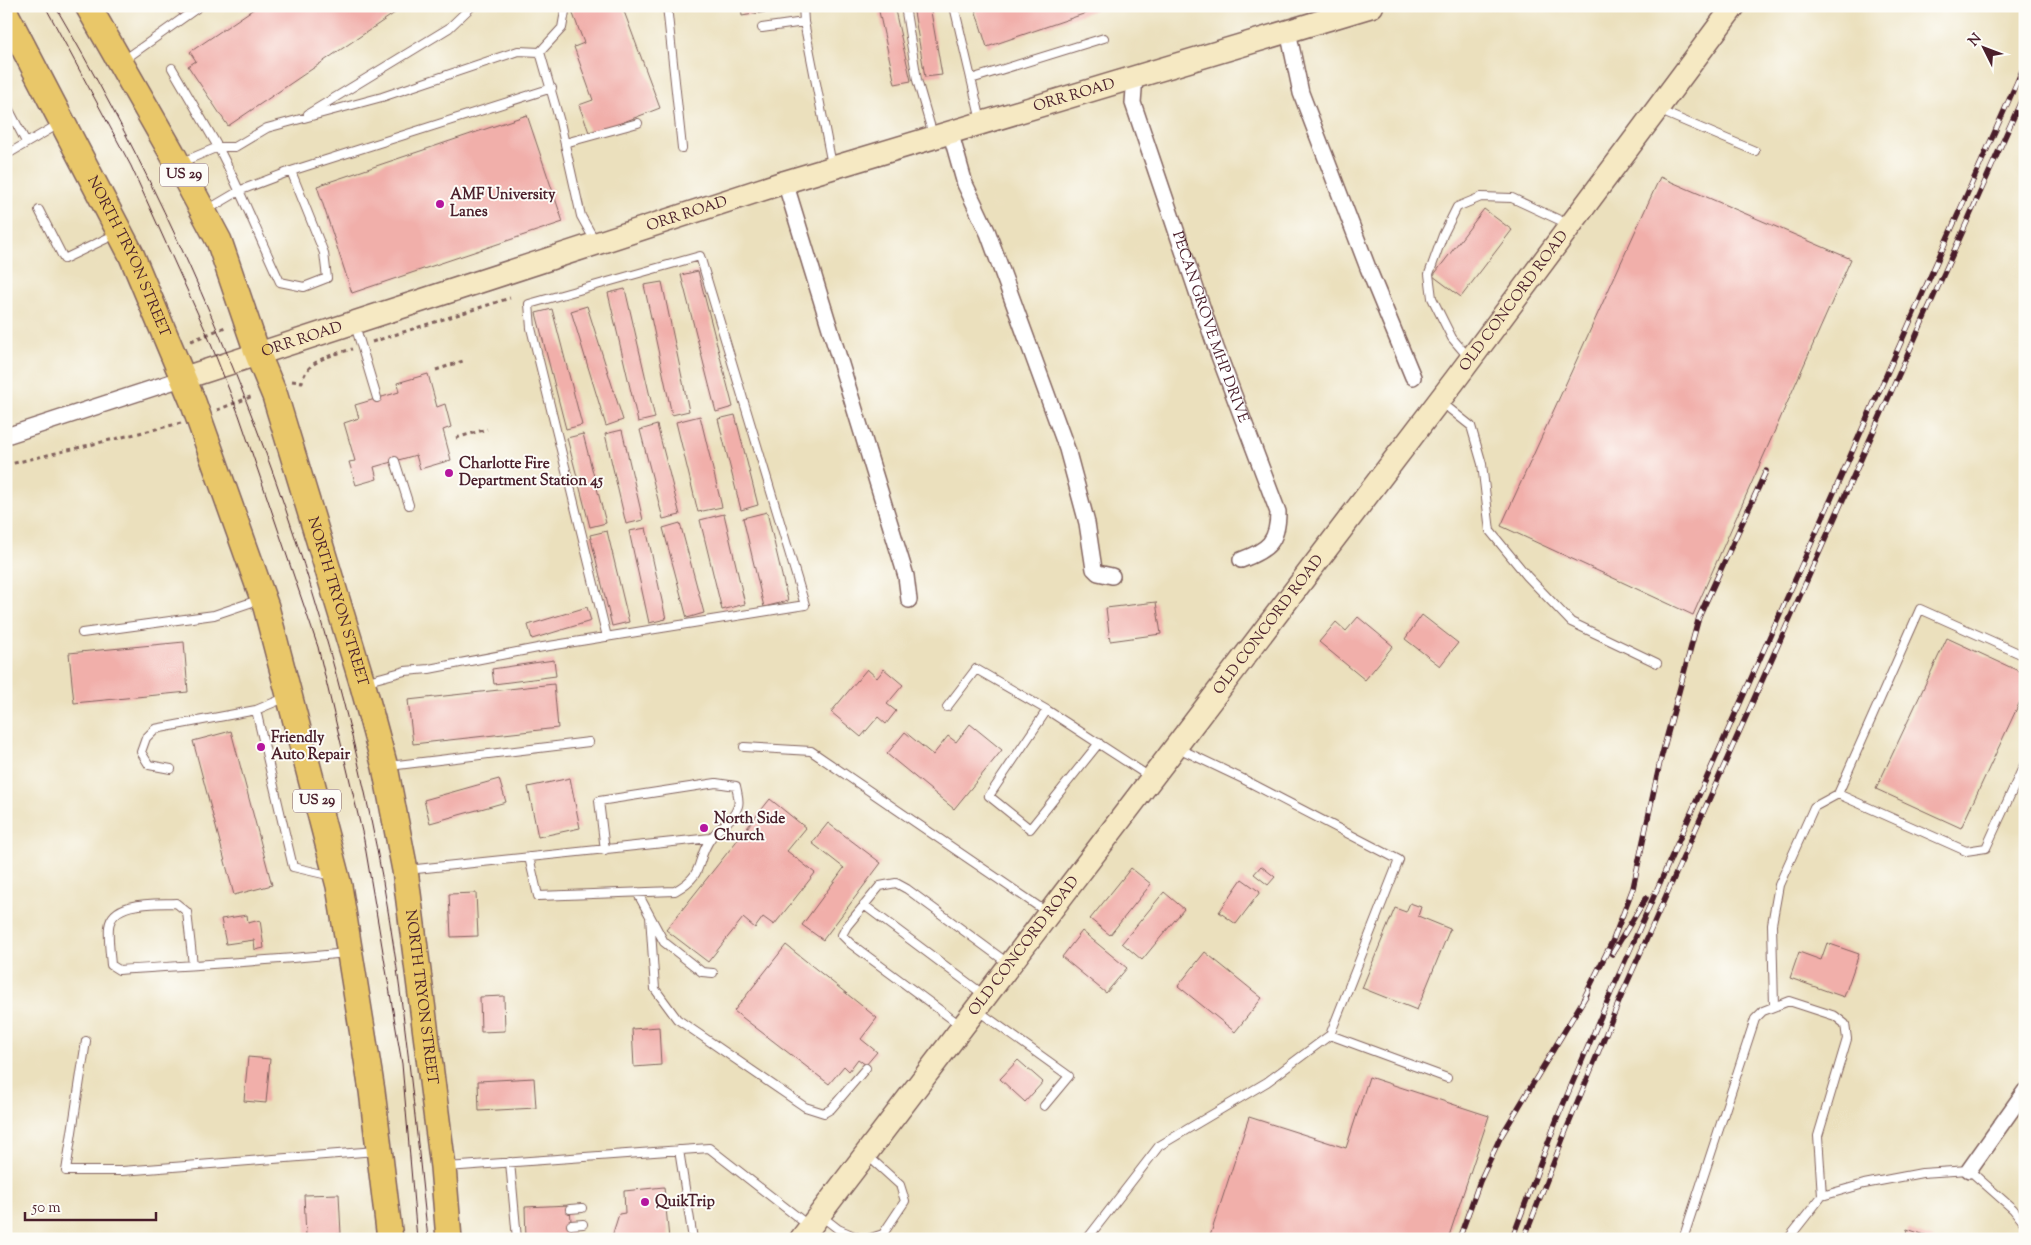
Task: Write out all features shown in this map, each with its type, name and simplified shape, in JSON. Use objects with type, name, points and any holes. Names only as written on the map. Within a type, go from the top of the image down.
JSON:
[{"type":"main road","name":"NORTH TRYON STREET","points":[[88,6],[178,164],[219,241],[258,355],[276,396],[362,682],[385,767],[406,870],[443,1167],[449,1239]]},
{"type":"main road","name":"NORTH TRYON STREET","points":[[6,14],[120,232],[184,378],[263,599],[336,876],[351,953],[380,1150],[390,1239]]},
{"type":"street","name":"OLD CONCORD ROAD","points":[[810,1227],[1439,401],[1734,6]]},
{"type":"street","name":"ORR ROAD","points":[[6,436],[785,182],[1362,8]]},
{"type":"street","points":[[1288,31],[1301,93],[1368,268],[1413,377]]},
{"type":"street","name":"PECAN GROVE MHP DRIVE","points":[[1135,76],[1133,103],[1216,348],[1278,512],[1274,537],[1269,546],[1262,552],[1241,560]]},
{"type":"street","points":[[942,134],[988,234],[1067,449],[1087,523],[1094,569],[1098,573],[1112,576]]},
{"type":"street","points":[[785,182],[906,576],[909,600]]},
{"type":"street","points":[[1969,1170],[2025,1091]]},
{"type":"lane","points":[[120,63],[200,6]]},
{"type":"lane","points":[[300,119],[449,28],[472,6]]},
{"type":"lane","points":[[178,164],[218,147],[235,147],[267,128],[382,98],[518,52],[540,52],[562,28],[566,6]]},
{"type":"lane","points":[[668,6],[682,148]]},
{"type":"lane","points":[[803,6],[804,22],[833,167]]},
{"type":"lane","points":[[905,6],[917,80],[942,134]]},
{"type":"lane","points":[[954,6],[981,123]]},
{"type":"lane","points":[[762,28],[804,22]]},
{"type":"lane","points":[[971,79],[1104,38]]},
{"type":"lane","points":[[540,52],[552,88],[581,216],[597,244]]},
{"type":"lane","points":[[172,68],[241,190],[257,234],[280,282],[304,287],[327,278],[324,253],[291,171]]},
{"type":"lane","points":[[203,212],[241,190],[291,171],[552,88]]},
{"type":"lane","points":[[6,104],[26,142]]},
{"type":"lane","points":[[1656,110],[1755,151]]},
{"type":"lane","points":[[6,155],[63,121]]},
{"type":"lane","points":[[565,143],[638,123]]},
{"type":"lane","points":[[1470,359],[1452,338],[1432,298],[1429,274],[1443,235],[1457,207],[1481,197],[1512,198],[1569,225]]},
{"type":"lane","points":[[39,210],[64,260],[120,232]]},
{"type":"lane","points":[[362,682],[405,671],[429,669],[543,647],[606,637],[806,605],[700,256],[529,304],[531,328],[606,637]]},
{"type":"lane","points":[[354,324],[377,398]]},
{"type":"lane","points":[[1439,401],[1470,426],[1482,464],[1490,531],[1571,622],[1657,663]]},
{"type":"lane","points":[[396,461],[409,505]]},
{"type":"lane","points":[[82,633],[214,614],[263,599]]},
{"type":"lane","points":[[1774,1006],[1772,924],[1780,885],[1814,807],[1838,794],[1920,609],[2025,656]]},
{"type":"lane","points":[[947,707],[976,669],[1047,710],[1152,778]]},
{"type":"lane","points":[[171,769],[150,765],[142,752],[146,738],[155,729],[256,710],[289,696]]},
{"type":"lane","points":[[256,710],[293,867],[336,876]]},
{"type":"lane","points":[[1047,710],[988,796],[1030,829],[1099,743]]},
{"type":"lane","points":[[385,767],[588,742]]},
{"type":"lane","points":[[744,747],[811,751],[1048,913]]},
{"type":"lane","points":[[1087,1239],[1159,1146],[1266,1082],[1330,1035],[1399,860],[1243,779],[1176,747]]},
{"type":"lane","points":[[1838,794],[1966,852],[1986,848],[2025,763]]},
{"type":"lane","points":[[529,858],[538,896],[675,891],[690,883],[697,872],[711,838],[727,824],[739,805],[736,786],[716,782],[599,801],[605,850]]},
{"type":"lane","points":[[406,870],[711,838]]},
{"type":"lane","points":[[1009,964],[907,889],[896,884],[880,886],[847,926],[842,935],[851,944],[974,1010],[1069,1076],[1044,1106]]},
{"type":"lane","points":[[637,892],[664,942],[702,972],[713,973]]},
{"type":"lane","points":[[193,965],[187,912],[176,903],[126,906],[112,918],[109,926],[111,965],[119,970],[193,965],[351,953]]},
{"type":"lane","points":[[864,905],[974,1010]]},
{"type":"lane","points":[[650,916],[655,989],[677,1019],[805,1108],[824,1113],[831,1109],[866,1068]]},
{"type":"lane","points":[[1683,1239],[1755,1019],[1763,1011],[1789,1000],[1835,1016],[1845,1024],[1846,1039],[1818,1136],[1822,1196]]},
{"type":"lane","points":[[1330,1035],[1447,1078]]},
{"type":"lane","points":[[86,1041],[66,1172],[122,1171],[380,1150]]},
{"type":"lane","points":[[443,1167],[709,1148],[810,1227],[838,1229],[862,1239]]},
{"type":"lane","points":[[679,1150],[694,1239]]},
{"type":"lane","points":[[866,1154],[900,1184],[905,1201],[883,1234],[868,1239]]},
{"type":"lane","points":[[510,1162],[516,1235]]},
{"type":"lane","points":[[1788,1239],[1822,1196],[1864,1184],[1903,1177],[1969,1170],[2012,1209],[2025,1224]]},
{"type":"lane","points":[[570,1209],[582,1208]]},
{"type":"lane","points":[[515,1214],[524,1214]]},
{"type":"lane","points":[[571,1225],[583,1224]]},
{"type":"lane","points":[[516,1235],[525,1229]]},
{"type":"path","points":[[292,381],[302,382],[309,368],[323,358],[510,298]]},
{"type":"path","points":[[191,341],[230,325]]},
{"type":"path","points":[[436,370],[466,360]]},
{"type":"path","points":[[211,412],[257,395]]},
{"type":"path","points":[[6,465],[186,422]]},
{"type":"path","points":[[456,438],[487,429]]},
{"type":"building","points":[[174,6],[192,6],[180,15]]},
{"type":"building","points":[[258,6],[405,6],[228,126],[188,66],[196,61],[190,52]]},
{"type":"building","points":[[570,6],[622,6],[660,108],[590,135],[579,105],[593,100],[574,47],[584,43]]},
{"type":"building","points":[[741,6],[765,6],[766,12],[742,16]]},
{"type":"building","points":[[894,6],[911,81],[895,84],[878,7]]},
{"type":"building","points":[[913,6],[930,6],[942,75],[925,77]]},
{"type":"building","points":[[974,6],[1101,6],[1101,8],[987,47]]},
{"type":"building","name":"AMF University Lanes","points":[[527,115],[563,222],[352,293],[317,186]]},
{"type":"building","points":[[1660,177],[1851,259],[1693,615],[1501,526]]},
{"type":"building","points":[[1484,209],[1512,230],[1461,297],[1433,276]]},
{"type":"building","points":[[698,271],[733,407],[716,412],[681,275]]},
{"type":"building","points":[[662,282],[689,411],[672,415],[644,285]]},
{"type":"building","points":[[625,289],[655,418],[638,422],[608,293]]},
{"type":"building","points":[[587,306],[623,420],[606,426],[571,311]]},
{"type":"building","points":[[552,309],[582,425],[566,429],[536,313]]},
{"type":"building","points":[[428,374],[437,407],[445,404],[451,427],[443,430],[451,460],[420,469],[416,455],[374,467],[377,479],[356,485],[349,462],[355,461],[344,423],[359,418],[355,405],[399,392],[397,383]]},
{"type":"building","points":[[735,415],[758,505],[741,510],[718,419]]},
{"type":"building","points":[[700,416],[722,507],[698,512],[676,422]]},
{"type":"building","points":[[657,425],[680,515],[663,519],[640,430]]},
{"type":"building","points":[[622,430],[643,520],[626,524],[605,434]]},
{"type":"building","points":[[583,434],[606,523],[590,527],[567,438]]},
{"type":"building","points":[[767,512],[788,601],[764,607],[743,518]]},
{"type":"building","points":[[724,514],[745,604],[722,610],[700,520]]},
{"type":"building","points":[[680,523],[704,613],[687,618],[663,528]]},
{"type":"building","points":[[646,528],[666,619],[649,623],[629,531]]},
{"type":"building","points":[[607,531],[629,622],[612,626],[590,535]]},
{"type":"building","points":[[1156,602],[1161,634],[1110,641],[1106,608]]},
{"type":"building","points":[[587,607],[591,621],[532,639],[528,625]]},
{"type":"building","points":[[1422,615],[1458,643],[1440,666],[1405,639]]},
{"type":"building","points":[[1358,617],[1393,646],[1365,680],[1319,642],[1336,622],[1346,631]]},
{"type":"building","points":[[1947,638],[2025,674],[2025,691],[1961,828],[1876,789]]},
{"type":"building","points":[[184,642],[188,692],[74,703],[69,653]]},
{"type":"building","points":[[554,660],[556,676],[494,684],[492,669]]},
{"type":"building","points":[[867,669],[877,678],[884,669],[903,685],[887,704],[896,711],[886,724],[878,717],[861,737],[831,712]]},
{"type":"building","points":[[554,684],[558,728],[413,744],[408,700]]},
{"type":"building","points":[[970,724],[1002,750],[954,809],[887,754],[905,732],[933,755],[948,736],[956,742]]},
{"type":"building","points":[[231,731],[272,885],[234,895],[193,741]]},
{"type":"building","points":[[570,778],[580,828],[538,837],[528,787]]},
{"type":"building","points":[[499,779],[506,802],[430,823],[424,800]]},
{"type":"building","points":[[770,799],[806,828],[787,851],[815,873],[774,925],[763,917],[755,928],[743,918],[708,962],[666,930]]},
{"type":"building","points":[[828,823],[881,863],[823,940],[802,925],[844,868],[812,843]]},
{"type":"building","points":[[1261,866],[1275,877],[1268,885],[1254,874]]},
{"type":"building","points":[[1131,868],[1151,884],[1110,935],[1090,919]]},
{"type":"building","points":[[1242,879],[1260,892],[1236,924],[1219,912]]},
{"type":"building","points":[[1164,892],[1184,909],[1142,960],[1122,943]]},
{"type":"building","points":[[476,893],[478,936],[451,937],[449,894]]},
{"type":"building","points":[[1410,903],[1421,907],[1418,916],[1450,929],[1417,1010],[1362,988],[1395,908],[1406,912]]},
{"type":"building","points":[[247,915],[248,923],[260,920],[264,948],[255,950],[254,940],[226,944],[221,919]]},
{"type":"building","points":[[1082,931],[1127,968],[1106,993],[1062,957]]},
{"type":"building","points":[[1827,943],[1859,954],[1844,997],[1790,978],[1799,952],[1821,960]]},
{"type":"building","points":[[786,945],[877,1018],[861,1039],[877,1052],[866,1065],[858,1059],[849,1071],[844,1066],[829,1084],[734,1011]]},
{"type":"building","points":[[1205,952],[1262,998],[1235,1032],[1178,986]]},
{"type":"building","points":[[504,996],[505,1031],[481,1032],[480,997]]},
{"type":"building","points":[[659,1027],[661,1065],[634,1067],[632,1029]]},
{"type":"building","points":[[248,1057],[270,1059],[266,1103],[244,1101]]},
{"type":"building","points":[[1018,1060],[1043,1082],[1025,1102],[1000,1079]]},
{"type":"building","points":[[1369,1077],[1489,1116],[1448,1239],[1209,1239],[1249,1117],[1346,1148]]},
{"type":"building","points":[[534,1078],[536,1108],[479,1111],[478,1081]]},
{"type":"building","name":"QuikTrip","points":[[664,1187],[669,1239],[615,1239],[613,1233],[619,1214],[625,1213],[624,1191]]},
{"type":"building","points":[[339,1194],[341,1234],[306,1236],[304,1195]]},
{"type":"building","points":[[570,1205],[572,1239],[526,1239],[525,1207]]},
{"type":"building","points":[[1907,1229],[1934,1238],[1934,1239],[1905,1239]]},
{"type":"tram line","points":[[45,6],[131,166],[207,334],[239,415],[318,647],[364,840],[402,1064],[417,1239]]},
{"type":"tram line","points":[[55,6],[112,108],[164,212],[212,318],[256,427],[295,537],[329,649],[358,762],[390,921],[408,1057],[428,1239]]},
{"type":"railway","points":[[1512,1239],[1557,1119],[1613,988],[2025,64]]},
{"type":"railway","points":[[1524,1239],[1623,992],[2025,92]]},
{"type":"railway","points":[[1584,998],[1613,940],[1633,888],[1660,762],[1699,617],[1766,471]]},
{"type":"railway","points":[[1612,954],[1646,898]]},
{"type":"railway","points":[[1459,1239],[1480,1181],[1500,1138],[1587,994]]},
{"type":"place","name":"AMF University Lanes","points":[[440,204]]},
{"type":"place","name":"Charlotte Fire Department Station 45","points":[[449,473]]},
{"type":"place","name":"Friendly Auto Repair","points":[[261,747]]},
{"type":"place","name":"North Side Church","points":[[704,828]]},
{"type":"place","name":"QuikTrip","points":[[645,1202]]}]
